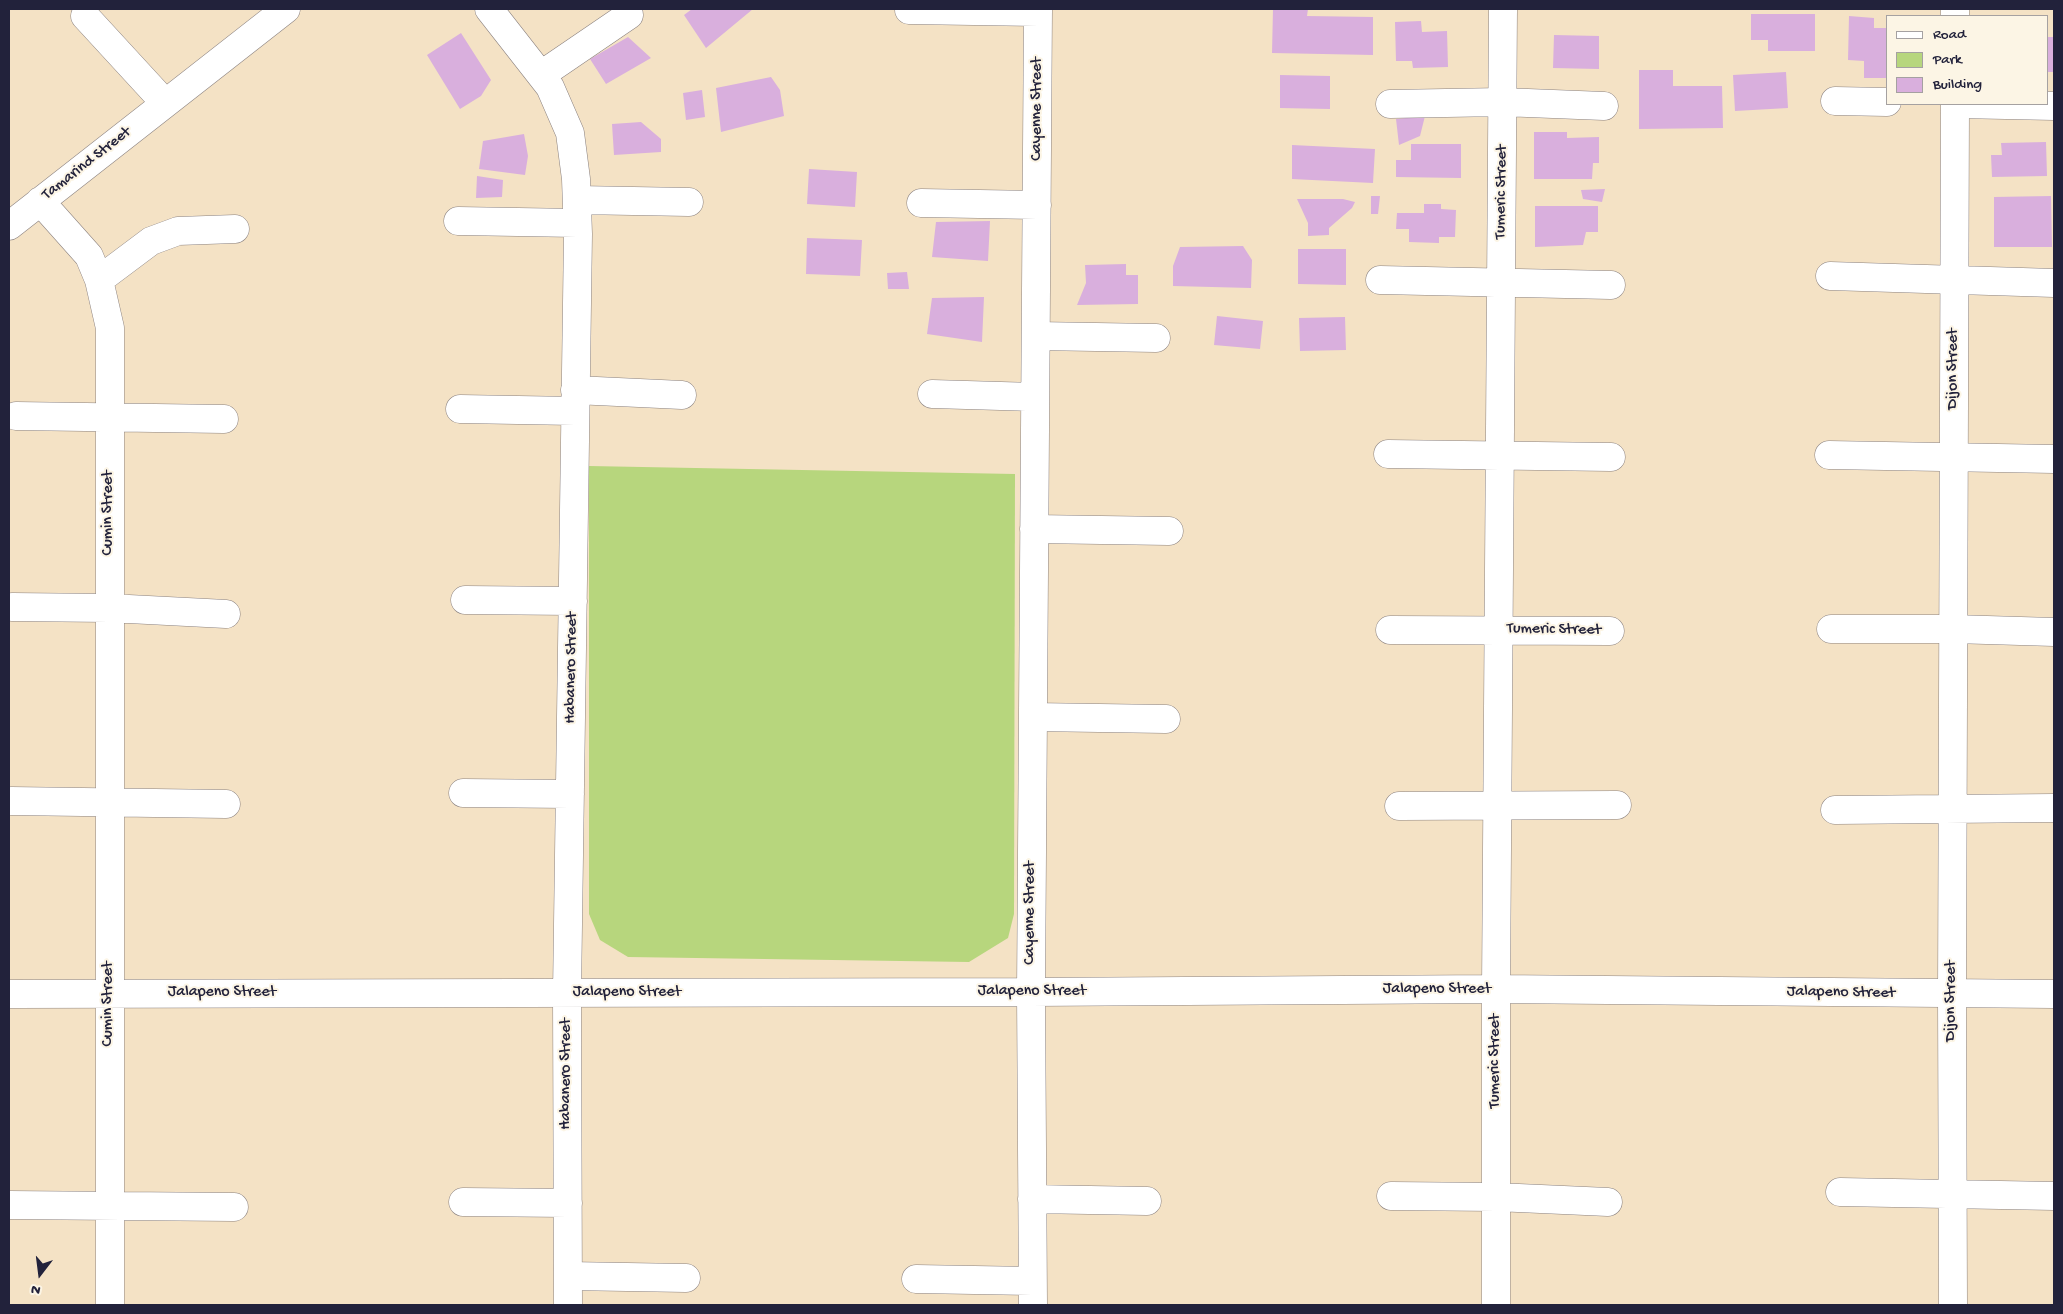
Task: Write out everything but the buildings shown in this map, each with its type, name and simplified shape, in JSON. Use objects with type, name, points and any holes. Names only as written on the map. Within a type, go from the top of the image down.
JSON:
[{"type":"street","name":"Tamarind Street","points":[[9,226],[286,9]]},
{"type":"street","name":"Habanero Street","points":[[489,9],[550,87],[570,133],[576,179],[567,993],[568,1305]]},
{"type":"street","name":"Tumeric Street","points":[[1496,1305],[1496,989],[1503,9]]},
{"type":"street","name":"Cayenne Street","points":[[909,10],[1038,10],[1031,992],[1032,1293],[916,1278]]},
{"type":"street","points":[[541,75],[629,15]]},
{"type":"street","points":[[85,16],[164,103]]},
{"type":"street","points":[[1835,101],[1886,102]]},
{"type":"street","points":[[1390,104],[1502,102],[1604,106]]},
{"type":"street","name":"Dijon Street","points":[[1953,1305],[1952,994],[1956,105]]},
{"type":"street","name":"Dijon Street","points":[[2005,105],[2054,106]]},
{"type":"street","name":"Cumin Street","points":[[40,201],[89,256],[99,280],[110,328],[110,1305]]},
{"type":"street","points":[[458,221],[690,202]]},
{"type":"street","points":[[921,203],[1037,205]]},
{"type":"street","points":[[99,280],[151,241],[178,231],[235,229]]},
{"type":"street","points":[[1830,276],[2054,283]]},
{"type":"street","points":[[1380,280],[1611,286]]},
{"type":"street","points":[[1036,336],[1156,338]]},
{"type":"street","points":[[932,394],[1035,397]]},
{"type":"street","points":[[460,409],[575,400],[682,395]]},
{"type":"street","points":[[16,416],[224,419]]},
{"type":"street","points":[[1388,454],[1611,457]]},
{"type":"street","points":[[1829,454],[2054,459]]},
{"type":"street","points":[[1034,529],[1169,531]]},
{"type":"street","name":"Habanero Street","points":[[465,600],[572,601]]},
{"type":"street","points":[[12,607],[109,608],[226,614]]},
{"type":"street","points":[[1831,629],[1953,629],[2054,632]]},
{"type":"street","name":"Tumeric Street","points":[[1390,630],[1610,631]]},
{"type":"street","points":[[1033,717],[1166,719]]},
{"type":"street","points":[[463,793],[570,794]]},
{"type":"street","points":[[11,801],[226,804]]},
{"type":"street","points":[[1399,806],[1617,805]]},
{"type":"street","points":[[1835,810],[2054,808]]},
{"type":"street","name":"Jalapeno Street","points":[[9,994],[1496,989],[2054,994]]},
{"type":"street","points":[[1840,1192],[2054,1196]]},
{"type":"street","points":[[1391,1196],[1496,1197],[1608,1202]]},
{"type":"street","points":[[1032,1199],[1146,1201]]},
{"type":"street","points":[[463,1202],[568,1203]]},
{"type":"street","points":[[9,1205],[234,1207]]},
{"type":"street","points":[[568,1276],[686,1278]]},
{"type":"green space","points":[[589,466],[1015,474],[1014,914],[1008,938],[969,962],[628,957],[600,940],[589,914]]}]
